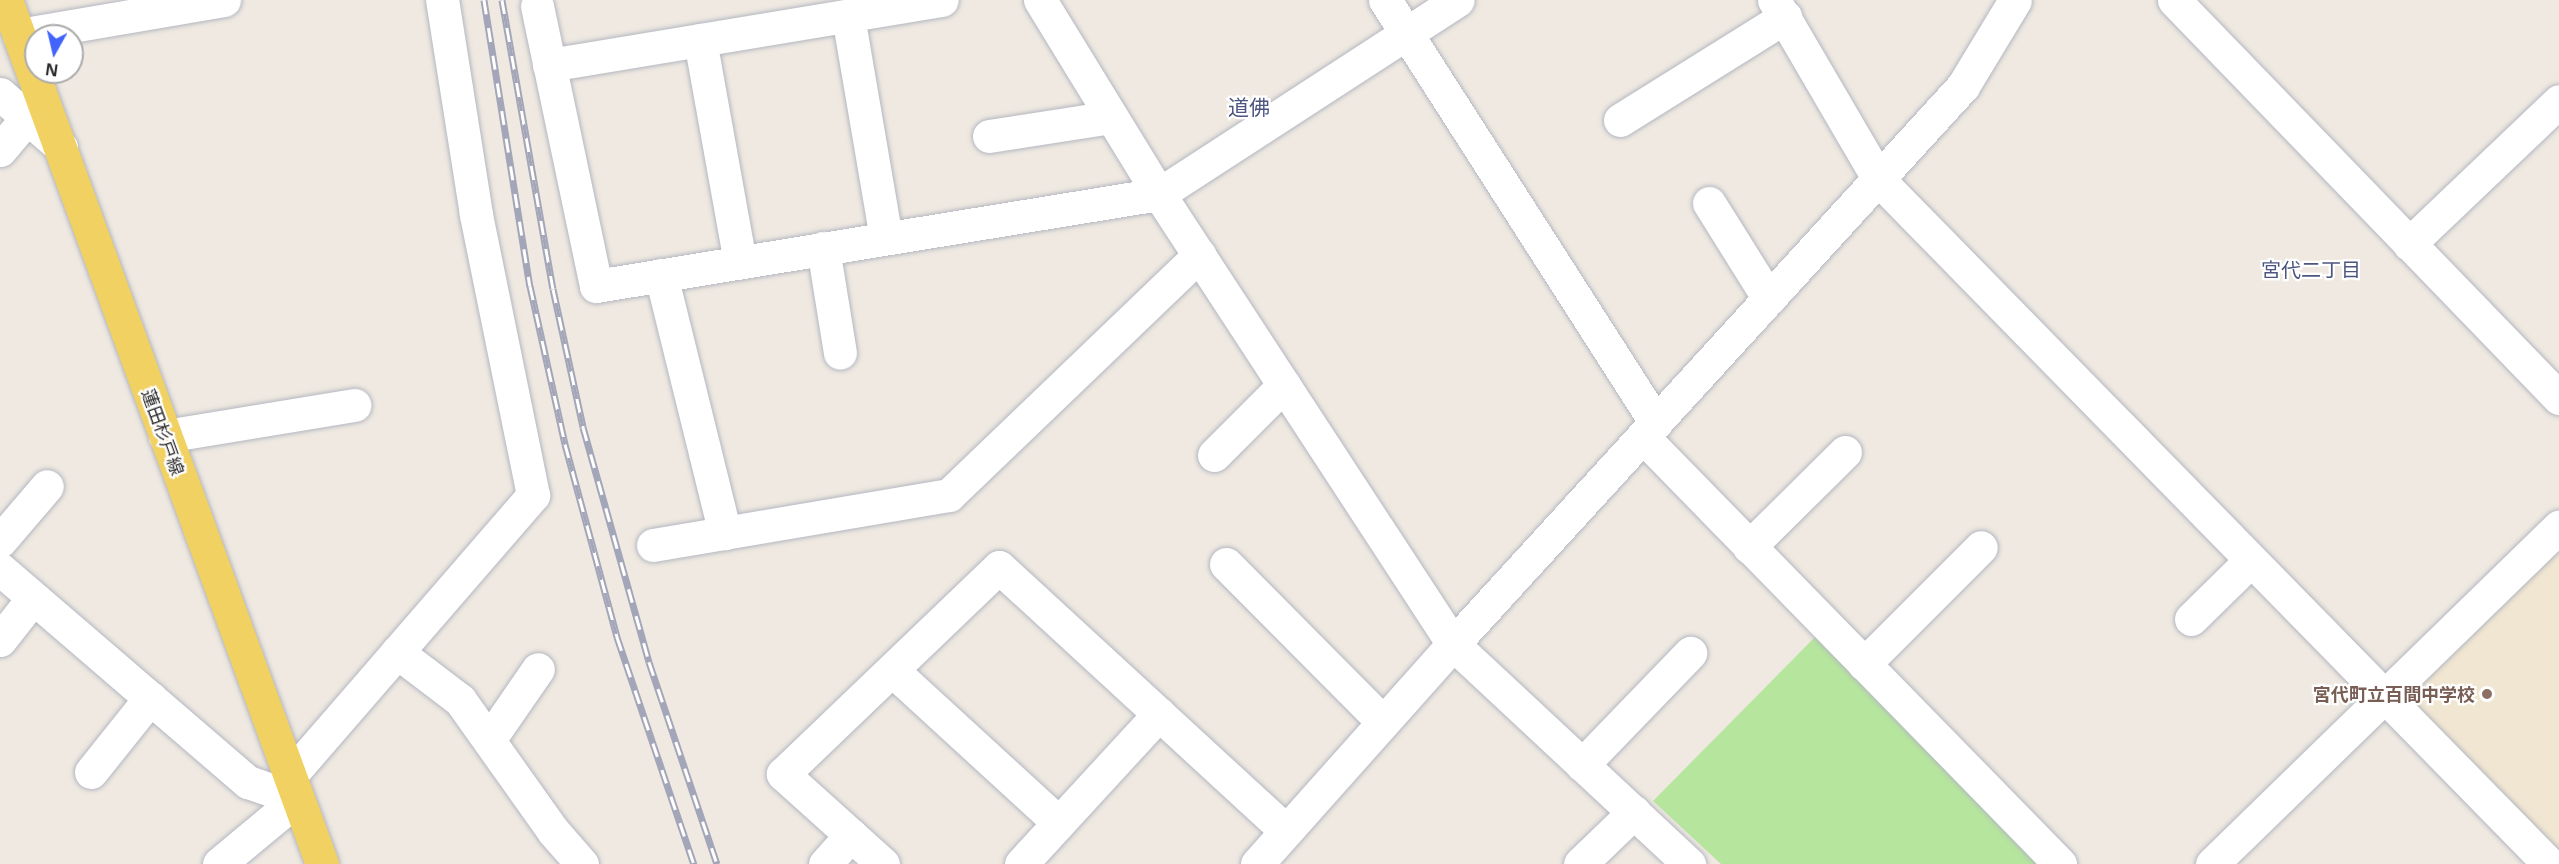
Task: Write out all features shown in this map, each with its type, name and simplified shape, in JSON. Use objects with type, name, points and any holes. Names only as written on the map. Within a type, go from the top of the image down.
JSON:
[{"type":"main road","name":"蓮田杉戸線","points":[[6,0],[322,864]]},
{"type":"street","points":[[19,35],[224,0]]},
{"type":"street","points":[[219,864],[293,788],[397,652],[532,495],[476,214],[442,0]]},
{"type":"street","points":[[549,65],[942,0]]},
{"type":"street","points":[[1040,0],[1159,194],[1453,644],[1689,864]]},
{"type":"street","points":[[1385,0],[1649,430],[1749,547],[2061,864]]},
{"type":"street","points":[[537,6],[596,286],[1159,194],[1458,0]]},
{"type":"street","points":[[1257,864],[1453,644],[1963,86],[2015,0]]},
{"type":"street","points":[[2174,0],[2559,398]]},
{"type":"street","points":[[1620,120],[1780,9],[1879,180],[2549,864]]},
{"type":"street","points":[[849,15],[886,238]]},
{"type":"street","points":[[700,40],[740,262]]},
{"type":"street","points":[[0,94],[61,147]]},
{"type":"street","points":[[2409,244],[2559,101]]},
{"type":"street","points":[[989,136],[1112,117]]},
{"type":"street","points":[[0,150],[27,118]]},
{"type":"street","points":[[1709,203],[1769,299]]},
{"type":"street","points":[[823,248],[840,353]]},
{"type":"street","points":[[652,545],[949,495],[1199,255]]},
{"type":"street","points":[[661,275],[725,533]]},
{"type":"street","points":[[1214,455],[1284,385]]},
{"type":"street","points":[[165,436],[354,405]]},
{"type":"street","points":[[1749,547],[1845,452]]},
{"type":"street","points":[[0,542],[47,486]]},
{"type":"street","points":[[2212,864],[2559,527]]},
{"type":"street","points":[[1864,663],[1981,547]]},
{"type":"street","points":[[2191,620],[2251,560]]},
{"type":"street","points":[[1226,564],[1383,723]]},
{"type":"street","points":[[884,864],[783,774],[999,567],[1287,831]]},
{"type":"street","points":[[0,569],[248,782],[293,788]]},
{"type":"street","points":[[0,640],[33,598]]},
{"type":"street","points":[[397,652],[460,700],[553,831],[582,864]]},
{"type":"street","points":[[1582,765],[1690,653]]},
{"type":"street","points":[[489,740],[538,669]]},
{"type":"street","points":[[892,670],[1059,823]]},
{"type":"street","points":[[91,772],[150,698]]},
{"type":"street","points":[[1021,864],[1159,714]]},
{"type":"street","points":[[1580,864],[1634,812]]},
{"type":"street","points":[[825,864],[851,835]]},
{"type":"shaded area","name":"宮代町立百間中学校","points":[[2559,543],[2559,851],[2413,703],[2415,685]]},
{"type":"green space","points":[[1821,631],[2046,864],[1721,864],[1653,801]]},
{"type":"railway","points":[[484,0],[530,286],[565,444],[617,637],[694,864]]},
{"type":"railway","points":[[502,0],[553,289],[583,427],[649,662],[717,864]]},
{"type":"place","name":"宮代町立百間中学校","points":[[2487,694]]},
{"type":"district","name":"道佛","points":[[1249,107]]},
{"type":"district","name":"宮代二丁目","points":[[2311,269]]}]
